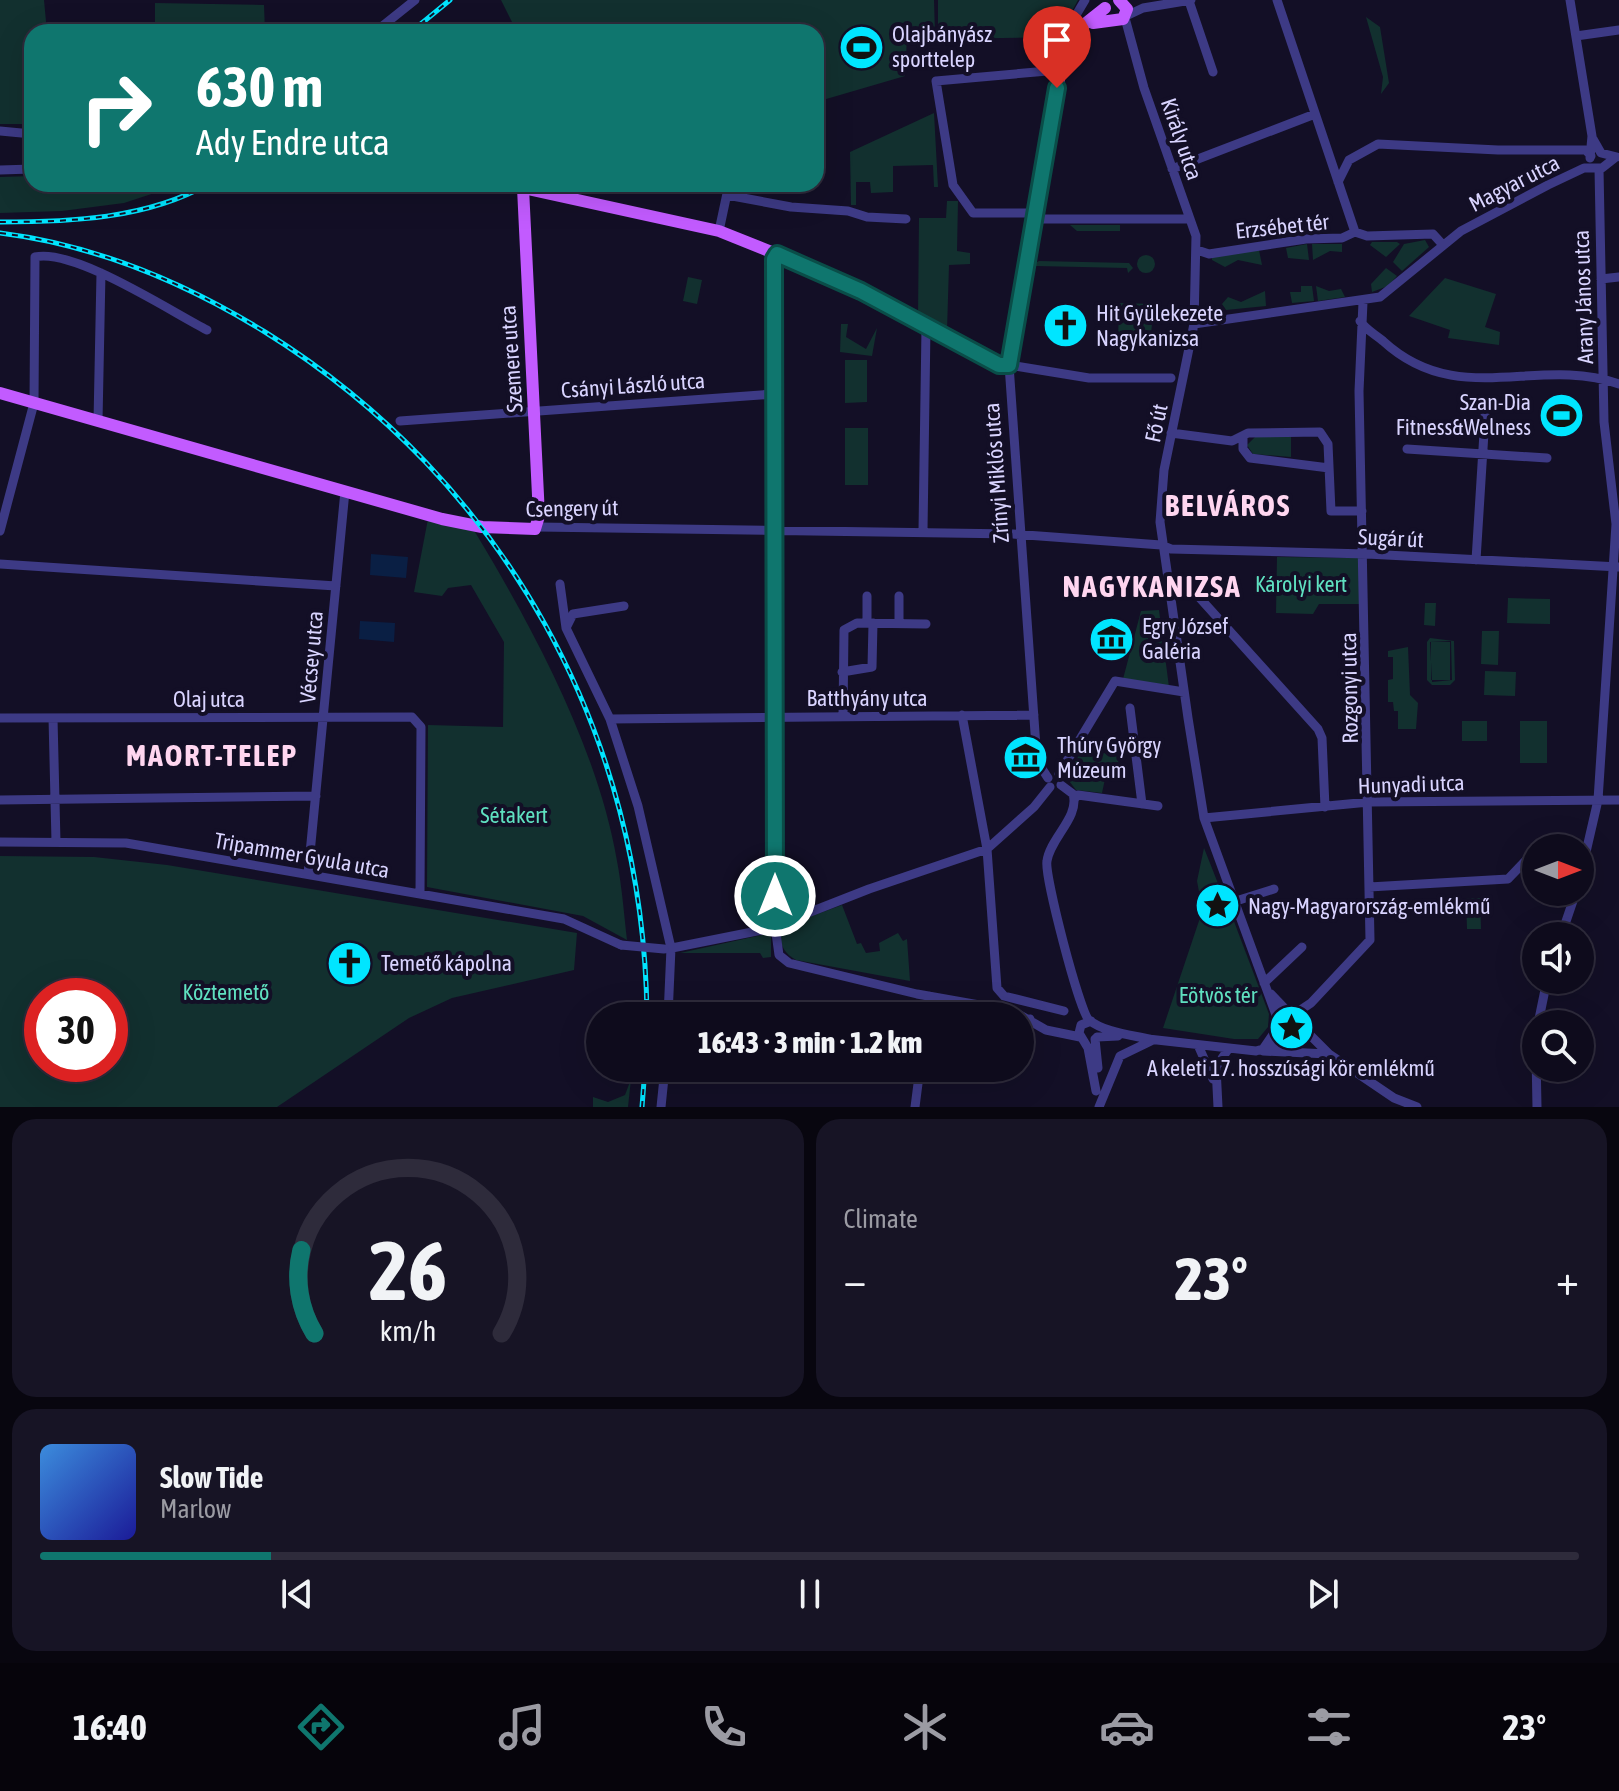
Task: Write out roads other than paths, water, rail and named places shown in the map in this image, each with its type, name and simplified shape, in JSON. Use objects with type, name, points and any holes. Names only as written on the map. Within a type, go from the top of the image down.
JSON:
[{"type":"main road","points":[[1071,35],[1117,8]]},
{"type":"main road","name":"Zrínyi Miklós utca","points":[[1009,365],[1059,70],[1065,43],[1071,35]]},
{"type":"main road","name":"Szemere utca","points":[[523,192],[538,527]]},
{"type":"main road","points":[[541,192],[719,231],[847,285],[999,365],[1009,365]]},
{"type":"main road","name":"Csengery út","points":[[0,393],[459,524],[522,530],[538,527]]},
{"type":"street","points":[[385,24],[415,0]]},
{"type":"street","points":[[1071,35],[1069,27],[1085,0]]},
{"type":"street","points":[[1117,8],[1143,8],[1190,0],[1213,72]]},
{"type":"street","points":[[1277,0],[1355,232]]},
{"type":"street","points":[[1570,0],[1596,161]]},
{"type":"street","name":"Király utca","points":[[1117,8],[1190,219],[1197,250]]},
{"type":"street","points":[[1576,36],[1619,30]]},
{"type":"street","points":[[1059,70],[936,81],[953,185],[973,213],[1190,219]]},
{"type":"street","points":[[1172,169],[1315,114]]},
{"type":"street","points":[[0,131],[24,133]]},
{"type":"street","points":[[1338,182],[1349,160],[1365,148],[1388,143],[1498,150],[1586,150],[1596,161]]},
{"type":"street","points":[[1596,161],[1617,157]]},
{"type":"street","name":"Magyar utca","points":[[1443,245],[1461,231],[1596,161]]},
{"type":"street","name":"Arany János utca","points":[[1590,834],[1598,800],[1615,567],[1616,512],[1604,422],[1596,161]]},
{"type":"street","points":[[0,170],[24,169]]},
{"type":"street","points":[[719,231],[727,192]]},
{"type":"street","points":[[738,192],[791,207],[848,211],[878,219],[906,219]]},
{"type":"street","name":"Erzsébet tér","points":[[1197,250],[1209,254],[1306,239],[1342,238],[1355,232],[1367,236],[1430,233],[1443,245]]},
{"type":"street","points":[[1194,324],[1363,302],[1386,293],[1443,245]]},
{"type":"street","name":"Fő út","points":[[1184,692],[1161,545],[1160,503],[1194,324],[1197,250]]},
{"type":"street","points":[[777,254],[774,394],[775,926],[779,955],[789,963],[963,1002]]},
{"type":"street","points":[[0,531],[34,403],[32,261],[43,256],[101,273],[125,283],[147,300],[207,330]]},
{"type":"street","points":[[98,421],[101,273]]},
{"type":"street","points":[[1601,279],[1619,277]]},
{"type":"street","name":"Rozgonyi utca","points":[[1279,1025],[1311,1003],[1369,943],[1360,321],[1363,302]]},
{"type":"street","points":[[1189,351],[1209,321]]},
{"type":"street","points":[[1360,321],[1407,362],[1442,374],[1604,379],[1619,384]]},
{"type":"street","points":[[923,531],[926,327]]},
{"type":"street","points":[[1009,365],[1089,378],[1171,378]]},
{"type":"street","name":"Zrínyi Miklós utca","points":[[1009,365],[1037,761],[1055,781]]},
{"type":"street","name":"Csányi László utca","points":[[400,421],[774,394]]},
{"type":"street","points":[[1476,560],[1486,401]]},
{"type":"street","points":[[1171,433],[1232,441],[1248,433],[1320,432],[1327,439],[1331,511],[1362,511]]},
{"type":"street","points":[[1243,438],[1243,449],[1250,458],[1329,468]]},
{"type":"street","points":[[1407,449],[1547,458]]},
{"type":"street","points":[[0,483],[11,485]]},
{"type":"street","name":"Vécsey utca","points":[[308,874],[345,491]]},
{"type":"street","name":"Csengery út","points":[[538,527],[923,531],[1021,534],[1161,545]]},
{"type":"street","name":"Sugár út","points":[[1161,545],[1171,549],[1363,554],[1615,567]]},
{"type":"street","points":[[0,564],[336,586]]},
{"type":"street","points":[[560,584],[566,628],[610,719],[638,806],[667,949],[668,1002]]},
{"type":"street","points":[[1168,586],[1194,595],[1318,729],[1322,741],[1325,807]]},
{"type":"street","points":[[1170,602],[1194,595]]},
{"type":"street","points":[[842,672],[872,667],[867,596]]},
{"type":"street","points":[[899,596],[899,623]]},
{"type":"street","points":[[566,628],[573,614],[624,606]]},
{"type":"street","points":[[843,716],[844,630],[851,625],[870,623],[926,624]]},
{"type":"street","points":[[667,949],[728,939],[775,926],[869,889],[987,849],[1034,807],[1055,781],[1115,681],[1184,692],[1204,818],[1279,1025],[1290,1038],[1327,1053],[1403,1107]]},
{"type":"street","points":[[1130,708],[1142,804]]},
{"type":"street","points":[[962,715],[987,849],[997,988],[1004,996],[1064,1011]]},
{"type":"street","name":"Batthyány utca","points":[[610,719],[1034,715]]},
{"type":"street","name":"Olaj utca","points":[[0,718],[324,716],[409,717],[417,720],[421,727],[420,894]]},
{"type":"street","points":[[53,718],[56,842]]},
{"type":"street","points":[[1055,781],[1075,798]]},
{"type":"street","points":[[1075,798],[1078,795],[1158,806]]},
{"type":"street","points":[[0,800],[316,796]]},
{"type":"street","points":[[1075,798],[1074,806],[1052,845],[1046,865],[1088,1029],[1097,1107]]},
{"type":"street","name":"Hunyadi utca","points":[[1204,818],[1369,802],[1619,800]]},
{"type":"street","name":"Tripammer Gyula utca","points":[[0,842],[126,843],[564,919],[621,945],[667,949]]},
{"type":"street","points":[[1369,887],[1508,879],[1522,864]]},
{"type":"street","points":[[1236,901],[1274,889]]},
{"type":"street","points":[[1266,986],[1302,947]]},
{"type":"street","points":[[1266,986],[1327,1053]]},
{"type":"street","points":[[928,1002],[929,996]]},
{"type":"street","name":"Rozgonyi utca","points":[[1290,1038],[1302,1026],[1311,1003]]},
{"type":"street","points":[[1034,1022],[1046,1030],[1088,1029],[1198,1045],[1327,1053]]},
{"type":"street","points":[[1259,1050],[1279,1025]]},
{"type":"street","points":[[1259,1050],[1290,1038]]},
{"type":"street","points":[[1097,1107],[1120,1056],[1153,1040]]},
{"type":"street","points":[[1198,1045],[1217,1090]]},
{"type":"street","points":[[1218,1107],[1216,1067],[1229,1048]]},
{"type":"street","points":[[661,1107],[664,1082]]},
{"type":"street","points":[[915,1107],[918,1082]]},
{"type":"street","points":[[1537,1082],[1537,1107]]},
{"type":"street","points":[[1394,1098],[1417,1107]]},
{"type":"water","points":[[371,554],[408,557],[406,578],[370,575]]},
{"type":"water","points":[[360,621],[395,623],[394,642],[359,639]]},
{"type":"railway","points":[[421,24],[450,0]]},
{"type":"railway","points":[[0,222],[107,216],[159,205],[192,192]]},
{"type":"railway","points":[[0,233],[70,246],[104,256],[203,297],[265,332],[350,393],[426,462],[491,540],[545,624],[588,715],[620,811],[640,912],[646,1002]]},
{"type":"railway","points":[[642,1107],[644,1082]]},
{"type":"place","name":"Olajbányász sporttelep","points":[[861,47]]},
{"type":"place","name":"Hit Gyülekezete Nagykanizsa","points":[[1065,326]]},
{"type":"place","name":"Szan-Dia Fitness&Welness","points":[[1562,415]]},
{"type":"place","name":"Egry József Galéria","points":[[1111,639]]},
{"type":"place","name":"Thúry György Múzeum","points":[[1026,758]]},
{"type":"place","name":"Nagy-Magyarország-emlékmű","points":[[1217,906]]},
{"type":"place","name":"Temető kápolna","points":[[350,963]]},
{"type":"place","name":"A keleti 17. hosszúsági kör emlékmű","points":[[1291,1027]]},
{"type":"district","name":"BELVÁROS","points":[[1228,505]]},
{"type":"district","name":"NAGYKANIZSA","points":[[1152,586]]},
{"type":"district","name":"MAORT-TELEP","points":[[212,755]]},
{"type":"park label","name":"Károlyi kert","points":[[1301,584]]},
{"type":"park label","name":"Sétakert","points":[[514,815]]},
{"type":"park label","name":"Köztemető","points":[[226,992]]},
{"type":"park label","name":"Eötvös tér","points":[[1218,995]]}]
